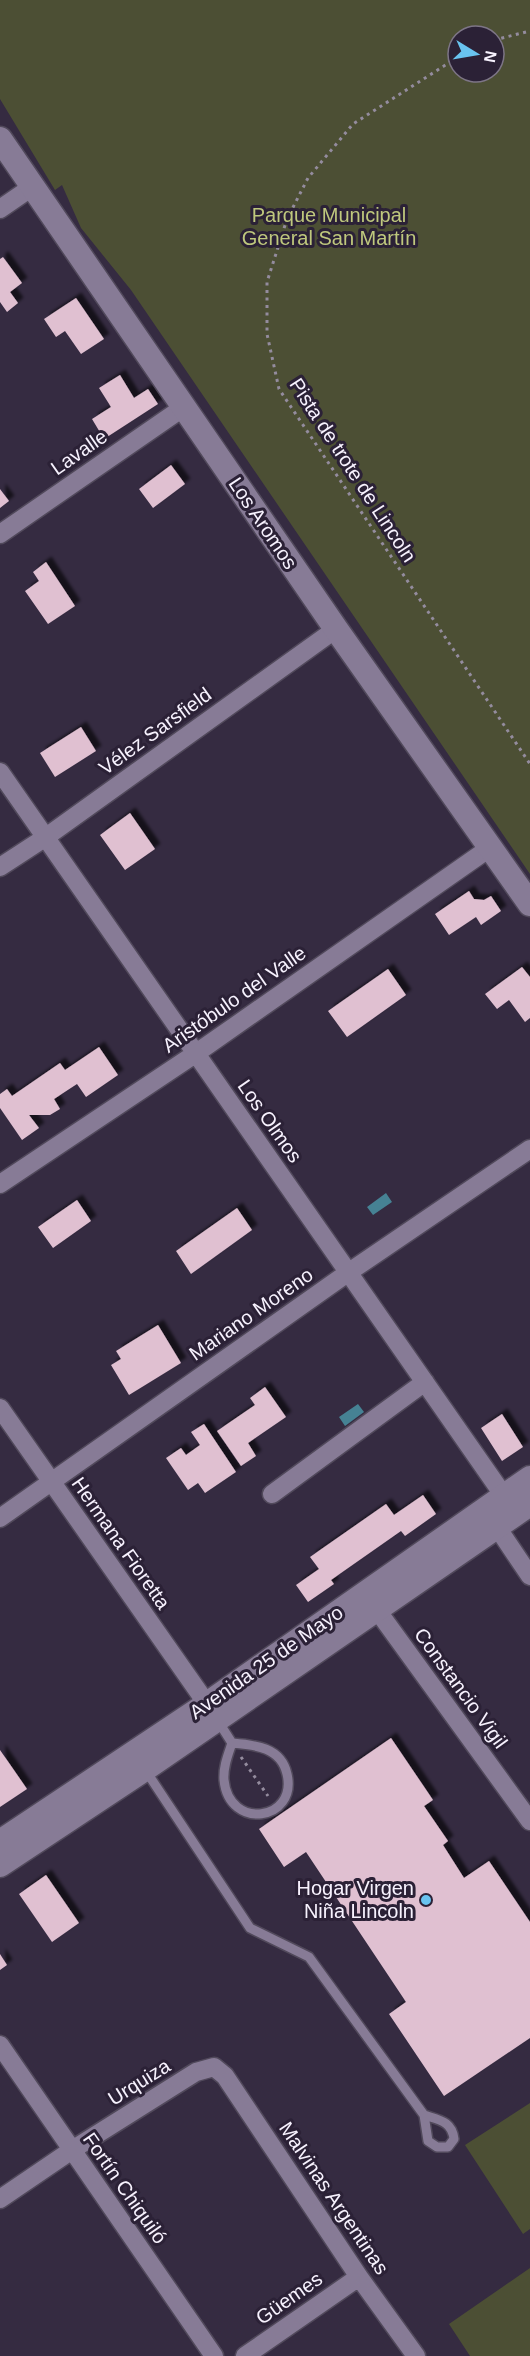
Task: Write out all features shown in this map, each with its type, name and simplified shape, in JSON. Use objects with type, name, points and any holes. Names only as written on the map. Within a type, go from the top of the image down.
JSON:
[{"type":"main road","name":"Los Aromos","points":[[0,139],[336,630],[530,904]]},
{"type":"main road","name":"Avenida 25 de Mayo","points":[[0,1865],[145,1769],[212,1712],[490,1518],[517,1504],[530,1478]]},
{"type":"main road","name":"Avenida 25 de Mayo","points":[[0,1842],[377,1610],[490,1518]]},
{"type":"street","points":[[0,209],[33,187]]},
{"type":"street","name":"Lavalle","points":[[0,534],[184,407]]},
{"type":"street","name":"Vélez Sarsfield","points":[[0,867],[46,837],[336,630]]},
{"type":"street","name":"Los Olmos","points":[[0,772],[425,1382],[517,1504]]},
{"type":"street","name":"Aristóbulo del Valle","points":[[0,1184],[195,1054],[491,847]]},
{"type":"street","name":"Mariano Moreno","points":[[0,1518],[349,1272],[530,1149]]},
{"type":"street","points":[[272,1494],[425,1382]]},
{"type":"street","name":"Hermana Fioretta","points":[[0,1408],[212,1712]]},
{"type":"street","points":[[490,1518],[530,1576]]},
{"type":"street","name":"Constancio Vigil","points":[[377,1610],[530,1821]]},
{"type":"street","name":"Fortín Chiquiló","points":[[0,2045],[214,2356]]},
{"type":"street","name":"Urquiza","points":[[0,2199],[72,2150],[196,2072],[214,2067]]},
{"type":"street","name":"Malvinas Argentinas","points":[[214,2067],[225,2076],[359,2277],[416,2356]]},
{"type":"street","name":"Güemes","points":[[245,2356],[359,2277]]},
{"type":"lane","points":[[212,1712],[232,1743],[224,1778],[228,1795],[235,1808],[248,1814],[261,1815],[283,1803],[288,1793],[289,1781],[280,1758],[270,1750],[256,1745],[232,1743]]},
{"type":"lane","points":[[145,1769],[250,1928],[309,1957],[424,2115]]},
{"type":"path","points":[[506,36],[530,31]]},
{"type":"path","name":"Pista de trote de Lincoln","points":[[446,65],[353,124],[308,178],[287,219],[267,282],[267,334],[279,389],[530,764]]},
{"type":"path","points":[[232,1743],[276,1808]]},
{"type":"green space","name":"Parque Municipal General San Martín","points":[[0,0],[530,0],[530,874],[131,290],[81,228],[62,185],[55,190],[0,99]]},
{"type":"green space","points":[[530,2103],[530,2229],[523,2234],[465,2145]]},
{"type":"green space","points":[[530,2268],[530,2356],[470,2356],[449,2324]]},
{"type":"water","points":[[386,1193],[392,1202],[373,1215],[367,1207]]},
{"type":"water","points":[[358,1404],[364,1412],[345,1426],[339,1417]]},
{"type":"building","points":[[3,257],[22,283],[10,292],[18,303],[7,312],[0,302],[0,259]]},
{"type":"building","points":[[76,298],[104,339],[81,354],[65,331],[56,337],[44,319]]},
{"type":"building","points":[[120,375],[134,398],[148,389],[158,404],[104,439],[92,419],[111,407],[99,388]]},
{"type":"building","points":[[171,465],[185,484],[153,508],[139,489]]},
{"type":"building","points":[[0,489],[9,501],[0,508]]},
{"type":"building","points":[[46,562],[75,606],[48,624],[25,591],[39,581],[33,572]]},
{"type":"building","points":[[81,727],[96,751],[55,777],[40,753]]},
{"type":"building","points":[[130,813],[155,849],[125,870],[100,835]]},
{"type":"building","points":[[469,891],[474,899],[484,900],[491,896],[501,911],[481,925],[476,917],[449,935],[435,914]]},
{"type":"building","points":[[522,967],[530,977],[530,1018],[525,1022],[509,1000],[497,1009],[485,994]]},
{"type":"building","points":[[388,969],[406,995],[347,1037],[328,1011]]},
{"type":"building","points":[[99,1047],[118,1075],[86,1097],[77,1084],[54,1099],[60,1109],[50,1115],[29,1115],[39,1128],[22,1140],[0,1108],[0,1094],[7,1089],[12,1096],[60,1063],[65,1070]]},
{"type":"building","points":[[77,1200],[91,1221],[53,1248],[38,1227]]},
{"type":"building","points":[[237,1208],[252,1230],[191,1274],[176,1251]]},
{"type":"building","points":[[158,1325],[181,1363],[129,1395],[111,1365],[121,1359],[116,1351]]},
{"type":"building","points":[[265,1387],[286,1417],[248,1443],[256,1456],[241,1466],[217,1431],[255,1405],[250,1398]]},
{"type":"building","points":[[502,1414],[523,1447],[502,1461],[481,1428]]},
{"type":"building","points":[[204,1424],[236,1472],[205,1493],[198,1483],[188,1490],[166,1458],[181,1448],[186,1455],[200,1445],[191,1432]]},
{"type":"building","points":[[423,1495],[436,1514],[405,1536],[401,1531],[331,1580],[334,1584],[308,1602],[296,1585],[319,1569],[310,1557],[386,1504],[394,1515]]},
{"type":"building","name":"Hogar Virgen Niña Lincoln","points":[[391,1738],[433,1800],[424,1806],[448,1841],[443,1845],[464,1878],[489,1861],[530,1922],[530,2038],[444,2096],[389,2014],[406,2002],[306,1852],[284,1867],[259,1829]]},
{"type":"building","points":[[0,1750],[27,1789],[0,1807]]},
{"type":"building","points":[[46,1875],[79,1923],[52,1942],[19,1894]]},
{"type":"building","points":[[0,1954],[7,1965],[0,1970]]},
{"type":"place","name":"Hogar Virgen Niña Lincoln","points":[[426,1900]]}]
